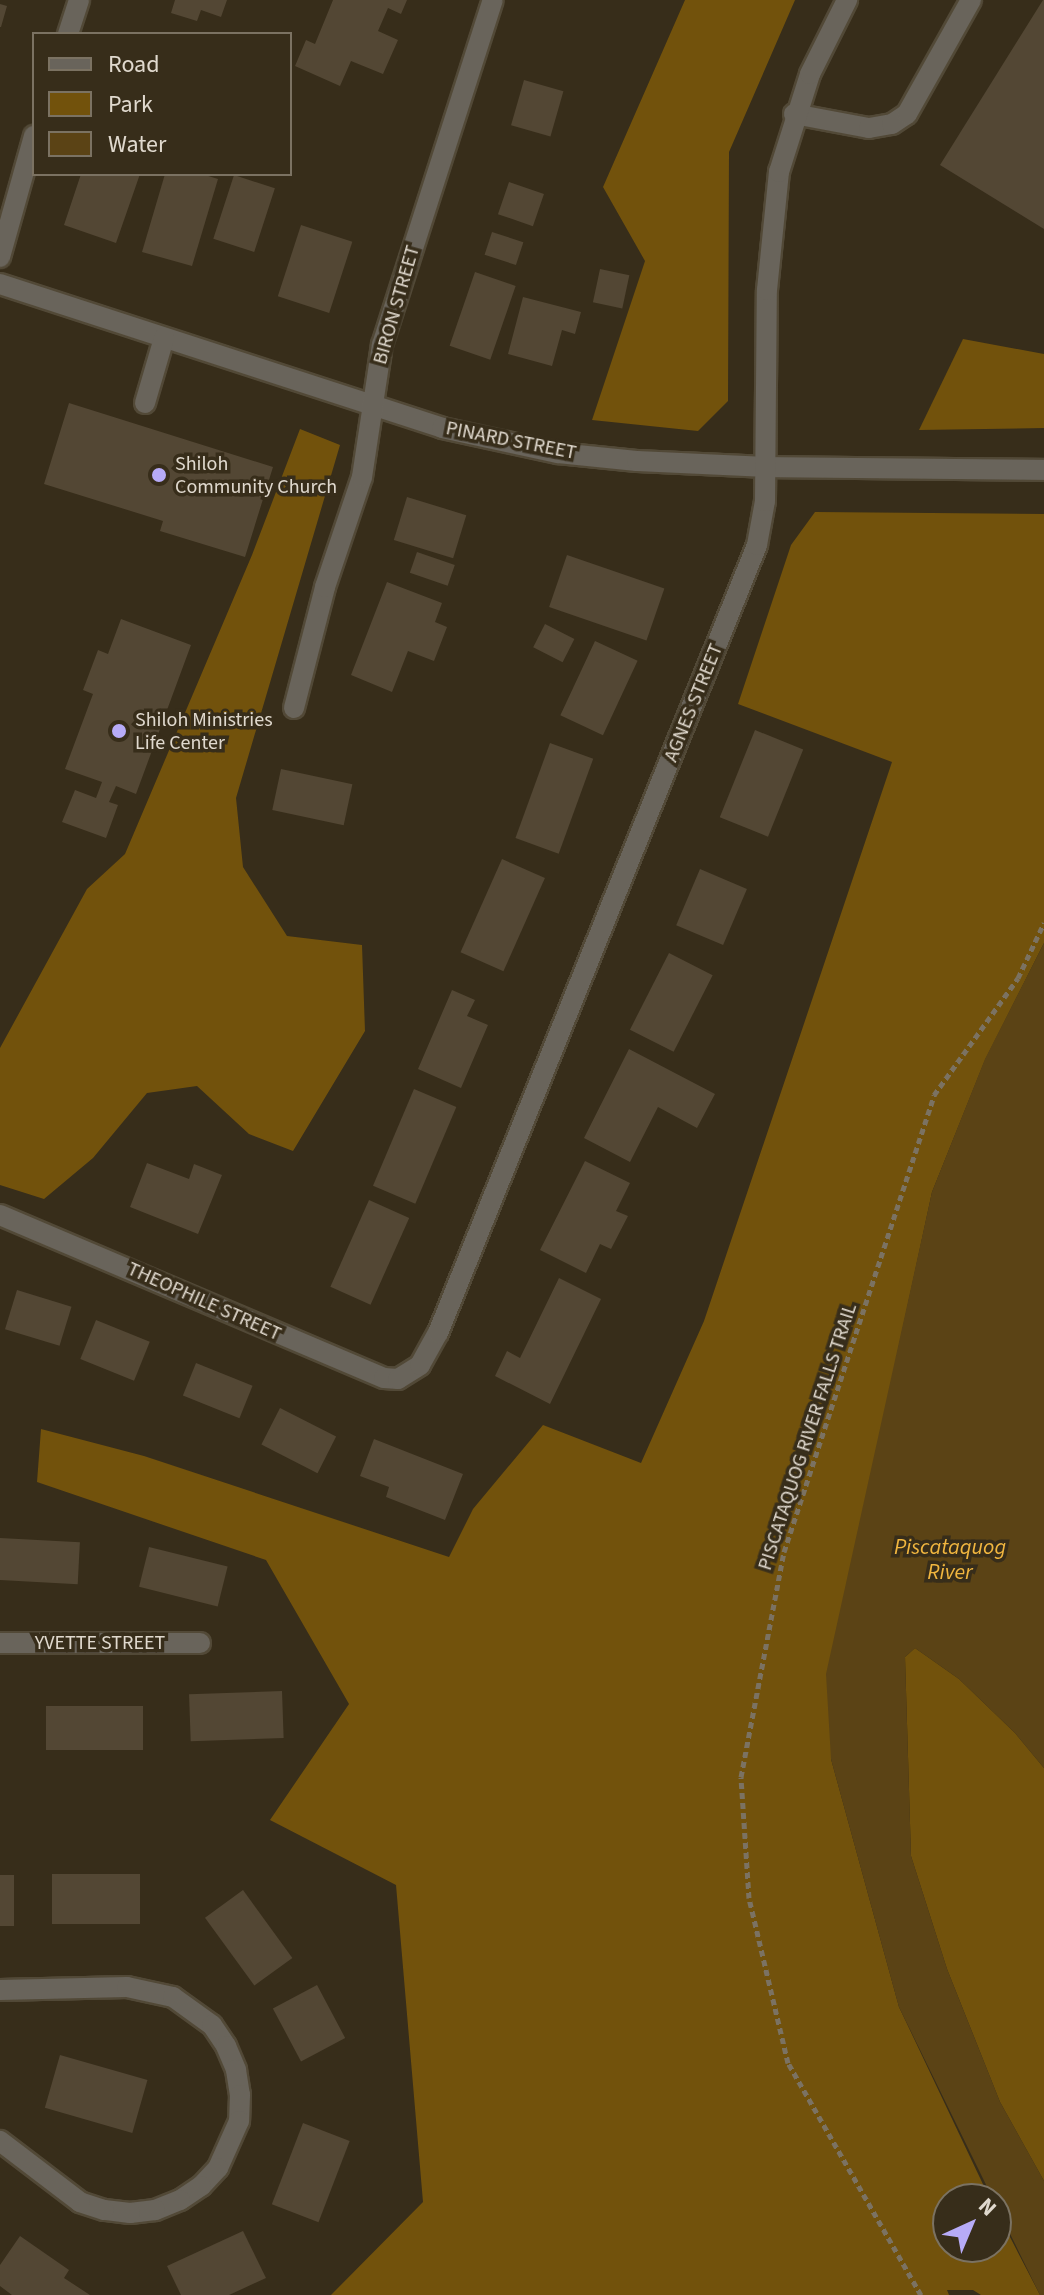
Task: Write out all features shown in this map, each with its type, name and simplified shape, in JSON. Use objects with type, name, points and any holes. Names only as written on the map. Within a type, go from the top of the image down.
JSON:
[{"type":"street","points":[[69,32],[79,0]]},
{"type":"street","name":"BIRON STREET","points":[[294,708],[325,587],[362,477],[382,345],[493,0]]},
{"type":"street","name":"AGNES STREET","points":[[409,1372],[420,1365],[438,1333],[757,545],[767,467],[771,229],[779,172],[794,114],[847,0]]},
{"type":"street","points":[[794,114],[869,128],[892,124],[907,114],[971,0]]},
{"type":"street","points":[[0,257],[32,143]]},
{"type":"street","name":"PINARD STREET","points":[[0,284],[442,428],[558,453],[637,461],[767,467],[1044,470]]},
{"type":"street","points":[[145,403],[164,338]]},
{"type":"street","name":"THEOPHILE STREET","points":[[0,1215],[348,1365],[384,1378],[398,1379],[409,1372]]},
{"type":"street","name":"YVETTE STREET","points":[[0,1643],[200,1643]]},
{"type":"street","points":[[0,1990],[127,1987],[173,1997],[212,2025],[226,2046],[236,2070],[240,2095],[239,2121],[218,2168],[201,2186],[180,2200],[155,2210],[130,2213],[104,2210],[80,2202],[0,2141]]},
{"type":"path","name":"PISCATAQUOG RIVER FALLS TRAIL","points":[[921,2295],[788,2063],[749,1898],[741,1777],[784,1552],[934,1095],[1018,978],[1044,923]]},
{"type":"green space","points":[[685,0],[795,0],[729,152],[728,401],[698,431],[592,420],[645,261],[603,187]]},
{"type":"green space","points":[[963,339],[1044,354],[1044,428],[919,430]]},
{"type":"green space","points":[[300,429],[340,445],[236,798],[243,867],[287,936],[362,945],[365,1031],[293,1151],[249,1134],[197,1086],[147,1093],[93,1158],[44,1199],[0,1185],[0,1048],[87,889],[125,854],[252,555]]},
{"type":"green space","points":[[815,512],[1044,514],[1044,943],[985,1060],[932,1192],[867,1494],[831,1759],[899,2007],[982,2183],[932,2183],[932,2263],[1012,2263],[1012,2241],[1040,2295],[981,2295],[973,2290],[947,2290],[949,2295],[331,2295],[423,2202],[396,1885],[270,1820],[349,1704],[266,1560],[37,1482],[41,1429],[144,1456],[449,1557],[473,1509],[543,1425],[641,1463],[704,1321],[892,762],[738,704],[791,545]]},
{"type":"green space","points":[[915,1648],[959,1679],[1015,1733],[1044,1768],[1044,2181],[1000,2102],[947,1969],[911,1856],[905,1657]]},
{"type":"water","name":"Piscataquog River","points":[[1044,943],[1044,1768],[1015,1733],[959,1679],[915,1648],[905,1657],[911,1856],[947,1969],[1000,2102],[1044,2181],[1044,2295],[1040,2295],[1012,2238],[1012,2183],[985,2183],[899,2007],[831,1759],[826,1674],[932,1192],[985,1059]]},
{"type":"building","points":[[175,0],[227,0],[221,17],[201,10],[197,21],[171,13]]},
{"type":"building","points":[[333,0],[407,0],[401,14],[388,8],[378,31],[398,40],[383,74],[351,61],[340,86],[295,66],[306,40],[315,44]]},
{"type":"building","points":[[1044,0],[1044,229],[940,165]]},
{"type":"building","points":[[0,4],[7,6],[1,27],[0,27]]},
{"type":"building","points":[[524,80],[563,91],[550,136],[511,125]]},
{"type":"building","points":[[80,176],[139,176],[116,243],[64,225]]},
{"type":"building","points":[[164,176],[208,176],[218,179],[192,266],[142,252]]},
{"type":"building","points":[[234,176],[275,188],[254,252],[213,239]]},
{"type":"building","points":[[509,182],[544,194],[533,226],[498,214]]},
{"type":"building","points":[[301,225],[352,242],[329,313],[278,296]]},
{"type":"building","points":[[492,232],[523,242],[516,265],[485,255]]},
{"type":"building","points":[[600,269],[629,275],[622,308],[593,302]]},
{"type":"building","points":[[475,272],[516,286],[490,360],[450,346]]},
{"type":"building","points":[[523,297],[581,312],[575,334],[562,330],[552,366],[508,354]]},
{"type":"building","name":"Shiloh Community Church","points":[[69,403],[273,467],[245,557],[160,531],[163,521],[44,484]]},
{"type":"building","points":[[407,497],[466,515],[453,558],[394,540]]},
{"type":"building","points":[[417,552],[455,565],[448,586],[410,573]]},
{"type":"building","points":[[567,555],[664,589],[646,641],[549,607]]},
{"type":"building","points":[[387,582],[442,603],[435,622],[447,627],[434,661],[408,651],[392,692],[351,675]]},
{"type":"building","name":"Shiloh Ministries Life Center","points":[[121,619],[191,645],[136,794],[116,786],[109,802],[118,805],[106,838],[62,822],[75,790],[96,798],[102,782],[65,769],[93,694],[83,690],[98,650],[108,654]]},
{"type":"building","points":[[545,624],[574,639],[563,662],[533,647]]},
{"type":"building","points":[[595,641],[638,661],[603,735],[560,715]]},
{"type":"building","points":[[755,730],[803,749],[768,837],[720,817]]},
{"type":"building","points":[[550,743],[593,759],[559,854],[515,838]]},
{"type":"building","points":[[281,769],[352,784],[344,825],[272,810]]},
{"type":"building","points":[[502,859],[545,878],[503,971],[461,952]]},
{"type":"building","points":[[700,869],[747,889],[723,945],[676,925]]},
{"type":"building","points":[[669,953],[713,975],[674,1052],[630,1030]]},
{"type":"building","points":[[452,990],[475,1000],[467,1016],[488,1025],[461,1088],[418,1069]]},
{"type":"building","points":[[629,1049],[715,1094],[697,1128],[658,1107],[630,1162],[584,1138]]},
{"type":"building","points":[[414,1089],[456,1107],[415,1204],[373,1186]]},
{"type":"building","points":[[585,1161],[630,1183],[616,1211],[628,1216],[611,1249],[600,1244],[586,1273],[540,1250]]},
{"type":"building","points":[[147,1163],[189,1179],[194,1164],[222,1175],[198,1234],[130,1207]]},
{"type":"building","points":[[369,1200],[409,1218],[371,1305],[330,1287]]},
{"type":"building","points":[[559,1278],[601,1299],[550,1404],[495,1376],[507,1351],[520,1358]]},
{"type":"building","points":[[17,1290],[72,1307],[60,1346],[5,1329]]},
{"type":"building","points":[[96,1320],[150,1342],[134,1381],[80,1359]]},
{"type":"building","points":[[196,1363],[253,1386],[239,1418],[183,1395]]},
{"type":"building","points":[[280,1408],[336,1437],[318,1473],[261,1445]]},
{"type":"building","points":[[374,1439],[463,1474],[445,1520],[386,1497],[389,1487],[360,1476]]},
{"type":"building","points":[[0,1538],[80,1542],[78,1584],[0,1580]]},
{"type":"building","points":[[149,1547],[228,1567],[218,1606],[139,1587]]},
{"type":"building","points":[[282,1691],[284,1738],[191,1741],[189,1694]]},
{"type":"building","points":[[46,1706],[143,1706],[143,1750],[46,1750]]},
{"type":"building","points":[[52,1874],[140,1874],[140,1924],[52,1924]]},
{"type":"building","points":[[0,1875],[14,1875],[14,1926],[0,1926]]},
{"type":"building","points":[[243,1890],[292,1958],[254,1986],[205,1918]]},
{"type":"building","points":[[317,1985],[345,2038],[301,2061],[273,2008]]},
{"type":"building","points":[[60,2055],[147,2080],[132,2133],[45,2108]]},
{"type":"building","points":[[303,2123],[350,2141],[319,2222],[272,2204]]},
{"type":"building","points":[[243,2231],[266,2278],[229,2295],[181,2295],[167,2266]]},
{"type":"building","points":[[20,2236],[69,2270],[64,2278],[90,2295],[12,2295],[0,2286],[0,2265]]},
{"type":"place","name":"Shiloh Community Church","points":[[159,475]]},
{"type":"place","name":"Shiloh Ministries Life Center","points":[[119,731]]}]
